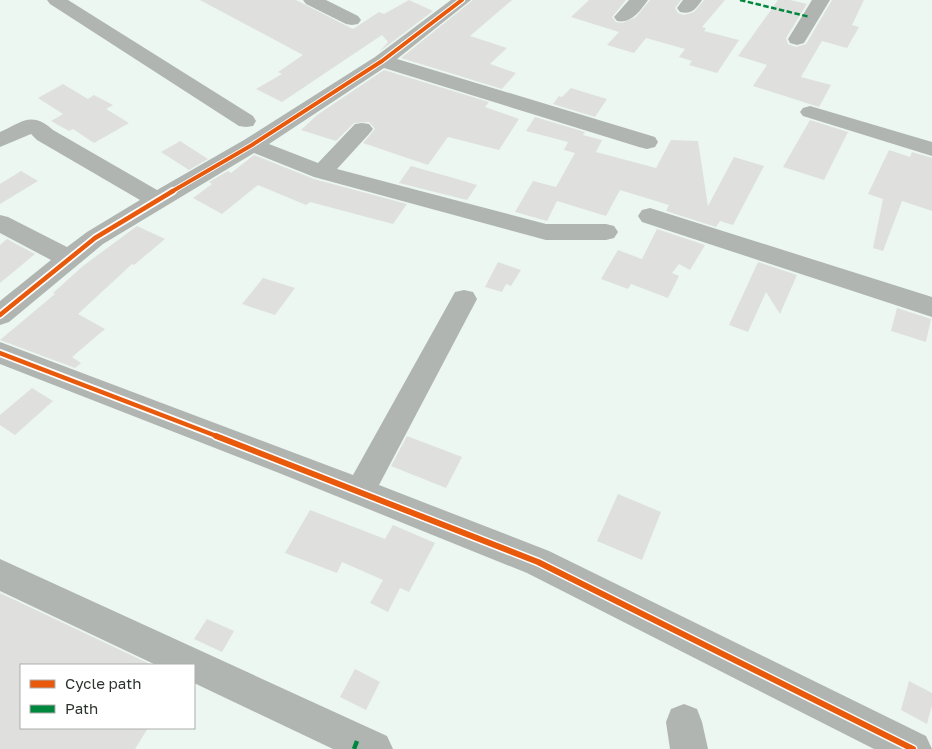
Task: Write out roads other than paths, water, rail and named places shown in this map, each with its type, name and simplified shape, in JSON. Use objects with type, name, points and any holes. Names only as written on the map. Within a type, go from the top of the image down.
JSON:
[{"type":"street","points":[[56,0],[246,121]]},
{"type":"street","points":[[312,0],[352,20]]},
{"type":"street","points":[[0,315],[95,238],[252,145],[382,61],[462,0]]},
{"type":"street","points":[[623,17],[639,0]]},
{"type":"street","points":[[797,39],[821,0]]},
{"type":"street","points":[[382,61],[647,142]]},
{"type":"street","points":[[810,112],[932,149]]},
{"type":"street","points":[[0,140],[34,125],[45,135],[157,200]]},
{"type":"street","points":[[322,172],[362,129]]},
{"type":"street","points":[[252,145],[322,172],[546,232],[606,232]]},
{"type":"street","points":[[650,216],[932,307]]},
{"type":"street","points":[[0,223],[69,259]]},
{"type":"street","points":[[360,491],[464,299]]},
{"type":"street","points":[[0,353],[360,491],[538,562],[913,749]]},
{"type":"street","points":[[0,575],[192,664]]},
{"type":"street","points":[[195,665],[374,749]]}]
